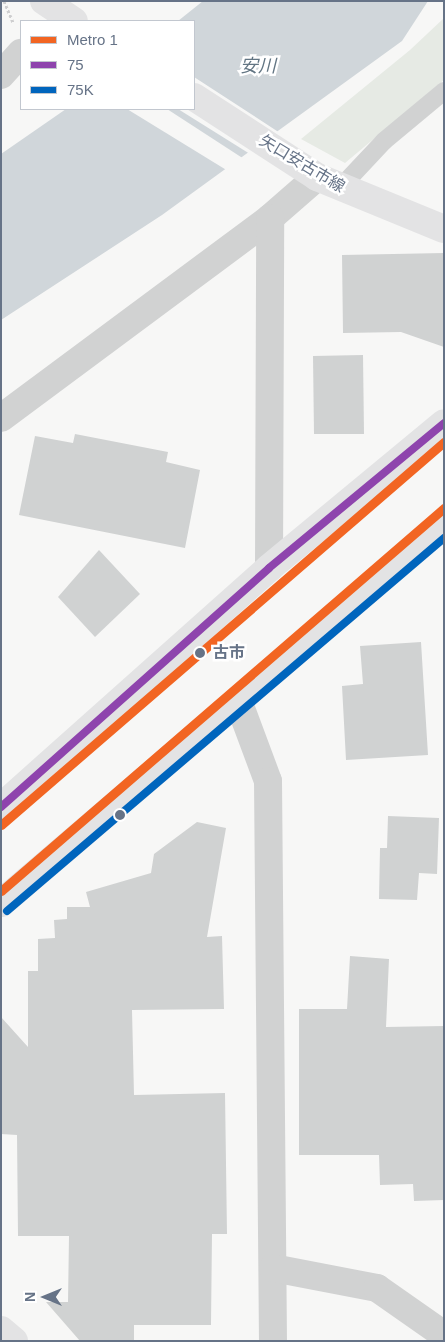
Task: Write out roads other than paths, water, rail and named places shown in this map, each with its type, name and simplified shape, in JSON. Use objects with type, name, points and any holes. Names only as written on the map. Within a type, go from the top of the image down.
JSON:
[{"type":"main road","name":"矢口安古市線","points":[[195,98],[318,176],[444,230]]},
{"type":"main road","points":[[1,807],[269,568],[444,423]]},
{"type":"main road","points":[[1,903],[239,703],[444,525]]},
{"type":"main road","points":[[1,1330],[14,1341]]},
{"type":"street","points":[[1,75],[20,54]]},
{"type":"street","points":[[1,418],[270,218],[318,176]]},
{"type":"street","points":[[269,568],[270,218]]},
{"type":"street","points":[[239,703],[268,781],[273,1341]]},
{"type":"street","points":[[273,1268],[377,1288],[444,1335]]},
{"type":"lane","points":[[318,176],[384,141],[444,91]]},
{"type":"water","name":"安川","points":[[203,1],[428,1],[402,41],[162,215],[1,320],[1,154],[65,110],[195,110],[195,20],[179,20]]},
{"type":"metro line","name":"1","points":[[1,825],[444,442]]},
{"type":"metro line","name":"1","points":[[1,891],[444,508]]},
{"type":"place","name":"古市","points":[[200,653]]}]
